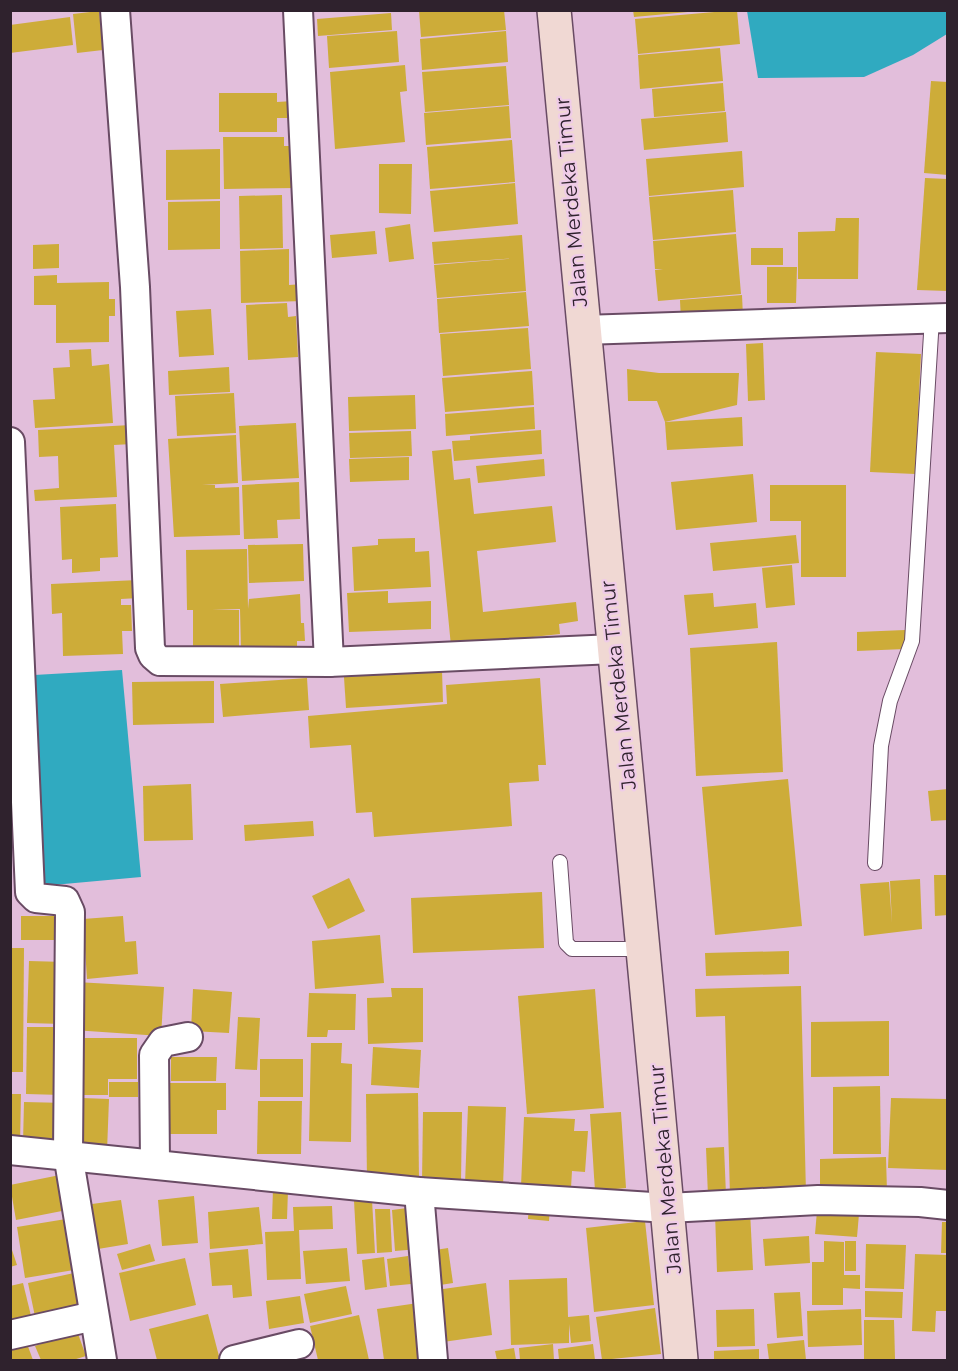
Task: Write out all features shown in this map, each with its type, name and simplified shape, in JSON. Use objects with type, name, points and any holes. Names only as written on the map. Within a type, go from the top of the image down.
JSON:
[{"type":"main road","name":"Jalan Merdeka Timur","points":[[554,10],[583,330],[645,949],[681,1360]]},
{"type":"street","points":[[115,10],[135,287],[150,648],[153,655],[160,661],[329,662],[614,649]]},
{"type":"street","points":[[298,10],[329,662]]},
{"type":"street","points":[[583,330],[940,318]]},
{"type":"street","points":[[10,442],[30,892],[36,898],[65,901],[70,912],[68,1154],[102,1360]]},
{"type":"street","points":[[155,1163],[155,1049],[163,1042],[188,1037]]},
{"type":"street","points":[[10,1149],[419,1192],[668,1208],[818,1200],[920,1202],[948,1205]]},
{"type":"street","points":[[419,1192],[433,1360]]},
{"type":"street","points":[[10,1335],[94,1316]]},
{"type":"street","points":[[234,1360],[299,1344]]},
{"type":"lane","points":[[875,863],[881,746],[890,701],[912,641],[940,318]]},
{"type":"lane","points":[[560,862],[566,944],[572,949],[645,949]]},
{"type":"water","points":[[747,11],[947,11],[947,34],[913,55],[864,77],[758,78]]},
{"type":"water","points":[[122,670],[141,877],[42,886],[34,675]]},
{"type":"building","points":[[419,10],[504,10],[506,30],[421,37]]},
{"type":"building","points":[[633,10],[688,10],[688,12],[634,17]]},
{"type":"building","points":[[737,10],[740,44],[638,54],[635,19]]},
{"type":"building","points":[[99,11],[103,50],[77,53],[73,14]]},
{"type":"building","points":[[391,13],[392,30],[318,36],[317,19]]},
{"type":"building","points":[[70,17],[73,45],[10,53],[10,25]]},
{"type":"building","points":[[397,31],[399,62],[329,68],[327,36]]},
{"type":"building","points":[[506,31],[508,62],[422,70],[420,39]]},
{"type":"building","points":[[720,48],[723,81],[640,89],[638,55]]},
{"type":"building","points":[[405,65],[407,91],[400,92],[405,142],[335,149],[330,72]]},
{"type":"building","points":[[506,66],[509,105],[425,112],[422,72]]},
{"type":"building","points":[[931,81],[948,82],[948,175],[924,173]]},
{"type":"building","points":[[723,83],[725,111],[654,117],[652,89]]},
{"type":"building","points":[[219,93],[277,93],[277,102],[293,101],[293,118],[277,118],[277,132],[219,132]]},
{"type":"building","points":[[509,106],[511,138],[426,145],[424,113]]},
{"type":"building","points":[[726,112],[728,142],[644,150],[641,119]]},
{"type":"building","points":[[223,137],[284,137],[284,146],[296,146],[297,188],[224,189]]},
{"type":"building","points":[[512,140],[515,182],[430,189],[427,147]]},
{"type":"building","points":[[220,149],[220,199],[166,200],[166,150]]},
{"type":"building","points":[[742,151],[744,187],[649,196],[646,159]]},
{"type":"building","points":[[379,164],[412,164],[411,214],[379,213]]},
{"type":"building","points":[[925,178],[948,179],[948,291],[917,290]]},
{"type":"building","points":[[515,183],[518,224],[434,232],[430,191]]},
{"type":"building","points":[[733,190],[736,232],[653,240],[649,197]]},
{"type":"building","points":[[282,195],[283,248],[240,249],[239,196]]},
{"type":"building","points":[[220,201],[220,249],[168,250],[168,202]]},
{"type":"building","points":[[836,218],[859,218],[858,279],[798,279],[798,232],[835,231]]},
{"type":"building","points":[[410,224],[414,259],[389,262],[385,228]]},
{"type":"building","points":[[375,231],[377,254],[332,258],[330,235]]},
{"type":"building","points":[[736,234],[741,294],[658,301],[655,270],[663,269],[655,269],[653,241]]},
{"type":"building","points":[[522,235],[526,291],[437,298],[434,265],[518,258],[434,264],[432,242]]},
{"type":"building","points":[[59,244],[59,268],[33,269],[33,245]]},
{"type":"building","points":[[751,248],[783,248],[783,265],[751,265]]},
{"type":"building","points":[[289,249],[289,285],[303,284],[303,301],[241,303],[240,251]]},
{"type":"building","points":[[767,267],[797,267],[796,303],[767,303]]},
{"type":"building","points":[[57,275],[57,283],[109,282],[109,299],[115,299],[115,316],[109,316],[109,342],[56,343],[56,305],[34,305],[34,276]]},
{"type":"building","points":[[526,292],[529,326],[439,333],[437,299]]},
{"type":"building","points":[[742,295],[743,317],[681,322],[680,300]]},
{"type":"building","points":[[287,303],[288,317],[296,316],[298,357],[248,360],[246,305]]},
{"type":"building","points":[[211,309],[214,355],[179,357],[176,311]]},
{"type":"building","points":[[528,328],[531,369],[443,376],[440,334]]},
{"type":"building","points":[[763,343],[765,400],[748,401],[746,344]]},
{"type":"building","points":[[91,349],[92,366],[109,364],[113,423],[35,428],[33,400],[55,399],[53,368],[70,367],[69,350]]},
{"type":"building","points":[[876,352],[921,354],[915,474],[870,472]]},
{"type":"building","points":[[229,367],[230,392],[169,395],[168,371]]},
{"type":"building","points":[[627,369],[659,373],[739,373],[737,405],[665,422],[657,401],[628,401]]},
{"type":"building","points":[[532,371],[534,405],[445,412],[442,378]]},
{"type":"building","points":[[234,393],[236,433],[177,436],[175,396]]},
{"type":"building","points":[[415,395],[416,429],[349,431],[348,397]]},
{"type":"building","points":[[534,407],[535,429],[446,436],[445,414]]},
{"type":"building","points":[[742,417],[743,446],[667,450],[665,422]]},
{"type":"building","points":[[296,423],[299,478],[242,481],[239,426]]},
{"type":"building","points":[[131,425],[132,444],[114,445],[117,497],[35,501],[34,490],[59,488],[58,456],[39,457],[38,430]]},
{"type":"building","points":[[541,430],[542,454],[454,461],[452,441],[470,440],[470,436]]},
{"type":"building","points":[[411,431],[412,456],[350,458],[349,433]]},
{"type":"building","points":[[236,435],[238,483],[202,485],[215,485],[215,488],[239,487],[240,535],[174,537],[168,439]]},
{"type":"building","points":[[451,449],[454,480],[470,478],[474,514],[552,506],[556,542],[477,551],[483,612],[576,602],[578,621],[559,624],[560,634],[451,646],[432,451]]},
{"type":"building","points":[[409,457],[409,480],[350,482],[349,459]]},
{"type":"building","points":[[544,459],[545,476],[478,483],[476,466]]},
{"type":"building","points":[[753,474],[757,522],[676,530],[671,482]]},
{"type":"building","points":[[299,482],[300,519],[277,520],[278,538],[244,539],[242,485]]},
{"type":"building","points":[[770,485],[846,485],[846,577],[801,577],[801,521],[770,521]]},
{"type":"building","points":[[116,504],[118,557],[100,558],[100,571],[72,573],[72,559],[62,560],[60,507]]},
{"type":"building","points":[[796,535],[799,563],[713,571],[710,543]]},
{"type":"building","points":[[415,538],[415,552],[429,551],[431,587],[354,591],[352,547],[378,545],[378,539]]},
{"type":"building","points":[[303,544],[304,581],[249,583],[248,545]]},
{"type":"building","points":[[247,549],[248,609],[249,599],[300,594],[301,623],[304,623],[305,641],[297,641],[297,648],[241,650],[240,609],[212,609],[239,610],[239,646],[193,647],[193,610],[187,610],[186,550]]},
{"type":"building","points":[[792,565],[795,605],[766,608],[762,568]]},
{"type":"building","points":[[138,580],[139,598],[121,599],[121,605],[131,605],[132,631],[122,631],[123,654],[63,656],[62,613],[52,614],[51,584]]},
{"type":"building","points":[[388,591],[388,603],[431,601],[431,629],[349,632],[347,593]]},
{"type":"building","points":[[713,593],[714,607],[756,603],[758,628],[688,635],[684,595]]},
{"type":"building","points":[[905,630],[905,649],[857,651],[857,632]]},
{"type":"building","points":[[777,642],[783,772],[696,776],[690,648]]},
{"type":"building","points":[[442,671],[443,702],[346,708],[344,677]]},
{"type":"building","points":[[307,678],[309,710],[223,717],[220,684]]},
{"type":"building","points":[[540,678],[546,765],[538,765],[539,781],[509,783],[512,826],[374,837],[372,812],[356,813],[351,745],[310,748],[308,716],[447,704],[446,685]]},
{"type":"building","points":[[214,681],[214,723],[133,725],[132,682]]},
{"type":"building","points":[[788,779],[802,926],[715,935],[702,787]]},
{"type":"building","points":[[191,784],[193,840],[144,841],[143,786]]},
{"type":"building","points":[[948,789],[948,820],[931,821],[928,791]]},
{"type":"building","points":[[313,821],[314,836],[245,841],[244,825]]},
{"type":"building","points":[[934,875],[948,875],[948,915],[935,916]]},
{"type":"building","points":[[349,878],[365,911],[328,929],[312,896]]},
{"type":"building","points":[[920,879],[922,929],[864,936],[860,884],[889,882],[892,923],[890,881]]},
{"type":"building","points":[[542,892],[544,948],[413,953],[411,898]]},
{"type":"building","points":[[21,916],[64,916],[64,940],[21,940]]},
{"type":"building","points":[[123,916],[125,942],[136,941],[138,974],[87,979],[83,919]]},
{"type":"building","points":[[380,935],[384,983],[315,989],[312,941]]},
{"type":"building","points":[[10,948],[24,948],[23,1072],[10,1072]]},
{"type":"building","points":[[789,951],[789,974],[706,976],[705,953]]},
{"type":"building","points":[[29,961],[65,962],[63,1024],[27,1023]]},
{"type":"building","points":[[76,982],[164,987],[161,1036],[73,1030]]},
{"type":"building","points":[[801,986],[806,1194],[730,1196],[725,1016],[696,1017],[695,989]]},
{"type":"building","points":[[391,988],[423,988],[423,1042],[368,1044],[367,998],[392,997]]},
{"type":"building","points":[[193,989],[232,992],[229,1033],[191,1031]]},
{"type":"building","points":[[595,989],[604,1108],[527,1114],[518,996]]},
{"type":"building","points":[[309,993],[356,994],[355,1030],[328,1030],[327,1037],[307,1037]]},
{"type":"building","points":[[238,1017],[260,1018],[257,1070],[235,1069]]},
{"type":"building","points":[[889,1021],[889,1076],[811,1077],[811,1022]]},
{"type":"building","points":[[27,1027],[63,1027],[62,1095],[26,1094]]},
{"type":"building","points":[[84,1038],[137,1038],[137,1079],[108,1079],[108,1095],[83,1095]]},
{"type":"building","points":[[311,1043],[342,1043],[341,1063],[352,1064],[351,1142],[309,1141]]},
{"type":"building","points":[[373,1047],[421,1050],[419,1088],[371,1085]]},
{"type":"building","points":[[171,1057],[217,1057],[216,1081],[171,1081]]},
{"type":"building","points":[[260,1059],[303,1059],[303,1097],[260,1097]]},
{"type":"building","points":[[109,1082],[138,1082],[138,1097],[109,1097]]},
{"type":"building","points":[[167,1083],[226,1083],[226,1110],[217,1110],[217,1134],[167,1134]]},
{"type":"building","points":[[880,1086],[881,1154],[833,1154],[833,1087]]},
{"type":"building","points":[[418,1093],[419,1181],[367,1182],[366,1094]]},
{"type":"building","points":[[10,1094],[21,1094],[20,1145],[10,1144]]},
{"type":"building","points":[[82,1098],[109,1099],[107,1151],[80,1150]]},
{"type":"building","points":[[891,1098],[948,1099],[948,1170],[888,1168]]},
{"type":"building","points":[[258,1101],[302,1101],[301,1154],[257,1154]]},
{"type":"building","points":[[24,1102],[67,1103],[65,1145],[23,1143]]},
{"type":"building","points":[[468,1106],[506,1107],[503,1186],[465,1184]]},
{"type":"building","points":[[423,1112],[462,1112],[461,1182],[422,1182]]},
{"type":"building","points":[[621,1112],[626,1188],[595,1191],[590,1114]]},
{"type":"building","points":[[524,1117],[575,1119],[574,1131],[588,1131],[585,1172],[572,1171],[571,1188],[521,1186]]},
{"type":"building","points":[[724,1147],[726,1195],[708,1196],[706,1148]]},
{"type":"building","points":[[886,1157],[887,1192],[820,1194],[820,1159]]},
{"type":"building","points":[[60,1175],[67,1210],[16,1220],[10,1185]]},
{"type":"building","points":[[273,1189],[288,1190],[287,1219],[272,1219]]},
{"type":"building","points":[[194,1196],[198,1243],[162,1246],[158,1200]]},
{"type":"building","points":[[121,1200],[128,1244],[98,1249],[92,1204]]},
{"type":"building","points":[[372,1200],[375,1253],[357,1254],[354,1201]]},
{"type":"building","points":[[529,1205],[550,1206],[549,1221],[528,1219]]},
{"type":"building","points":[[332,1206],[333,1229],[299,1230],[301,1279],[267,1280],[265,1232],[294,1231],[293,1207]]},
{"type":"building","points":[[259,1207],[263,1244],[210,1249],[208,1212]]},
{"type":"building","points":[[415,1207],[419,1249],[395,1251],[392,1210]]},
{"type":"building","points":[[375,1209],[390,1209],[392,1252],[377,1253]]},
{"type":"building","points":[[750,1211],[753,1270],[717,1272],[715,1213]]},
{"type":"building","points":[[817,1211],[859,1214],[857,1237],[815,1234]]},
{"type":"building","points":[[66,1219],[74,1270],[25,1278],[17,1227]]},
{"type":"building","points":[[645,1221],[654,1305],[594,1312],[586,1228]]},
{"type":"building","points":[[942,1222],[948,1222],[948,1253],[941,1253]]},
{"type":"building","points":[[809,1236],[810,1263],[765,1266],[763,1239]]},
{"type":"building","points":[[824,1241],[844,1242],[844,1275],[860,1275],[860,1289],[843,1288],[843,1305],[812,1305],[812,1262],[824,1262]]},
{"type":"building","points":[[845,1241],[856,1241],[856,1271],[845,1271]]},
{"type":"building","points":[[10,1244],[17,1265],[10,1267]]},
{"type":"building","points":[[150,1244],[155,1261],[122,1270],[117,1254]]},
{"type":"building","points":[[866,1244],[906,1245],[904,1289],[865,1288]]},
{"type":"building","points":[[347,1248],[350,1281],[306,1284],[303,1251]]},
{"type":"building","points":[[448,1248],[453,1283],[434,1286],[429,1251]]},
{"type":"building","points":[[248,1249],[252,1296],[233,1298],[232,1285],[212,1286],[209,1253]]},
{"type":"building","points":[[915,1254],[948,1255],[948,1311],[936,1311],[935,1332],[912,1331]]},
{"type":"building","points":[[408,1256],[411,1284],[390,1286],[387,1259]]},
{"type":"building","points":[[384,1257],[387,1287],[365,1290],[362,1260]]},
{"type":"building","points":[[185,1258],[196,1305],[130,1321],[119,1273]]},
{"type":"building","points":[[74,1273],[81,1304],[37,1326],[28,1283]]},
{"type":"building","points":[[567,1278],[568,1317],[589,1315],[591,1341],[571,1343],[569,1324],[569,1343],[511,1345],[509,1280]]},
{"type":"building","points":[[23,1283],[33,1324],[10,1329],[10,1286]]},
{"type":"building","points":[[486,1283],[492,1335],[443,1342],[436,1290]]},
{"type":"building","points":[[346,1286],[352,1314],[310,1323],[304,1294]]},
{"type":"building","points":[[865,1291],[903,1292],[902,1318],[865,1317]]},
{"type":"building","points":[[800,1292],[803,1336],[777,1338],[774,1293]]},
{"type":"building","points":[[300,1296],[304,1323],[269,1329],[266,1301]]},
{"type":"building","points":[[418,1303],[427,1360],[384,1360],[377,1309]]},
{"type":"building","points":[[655,1308],[661,1354],[602,1360],[596,1317]]},
{"type":"building","points":[[754,1309],[755,1346],[717,1347],[716,1310]]},
{"type":"building","points":[[861,1309],[862,1345],[808,1347],[807,1311]]},
{"type":"building","points":[[208,1314],[220,1360],[157,1360],[149,1329]]},
{"type":"building","points":[[359,1315],[369,1360],[318,1360],[310,1326]]},
{"type":"building","points":[[864,1320],[894,1320],[895,1359],[864,1359]]},
{"type":"building","points":[[77,1331],[86,1356],[73,1360],[41,1360],[35,1346]]},
{"type":"building","points":[[804,1340],[806,1360],[769,1360],[767,1344]]},
{"type":"building","points":[[26,1341],[33,1360],[10,1360],[10,1346]]},
{"type":"building","points":[[553,1344],[554,1360],[520,1360],[519,1348]]},
{"type":"building","points":[[593,1344],[595,1360],[559,1360],[558,1349]]},
{"type":"building","points":[[514,1348],[516,1360],[497,1360],[495,1351]]},
{"type":"building","points":[[759,1349],[759,1360],[714,1360],[714,1351]]}]
